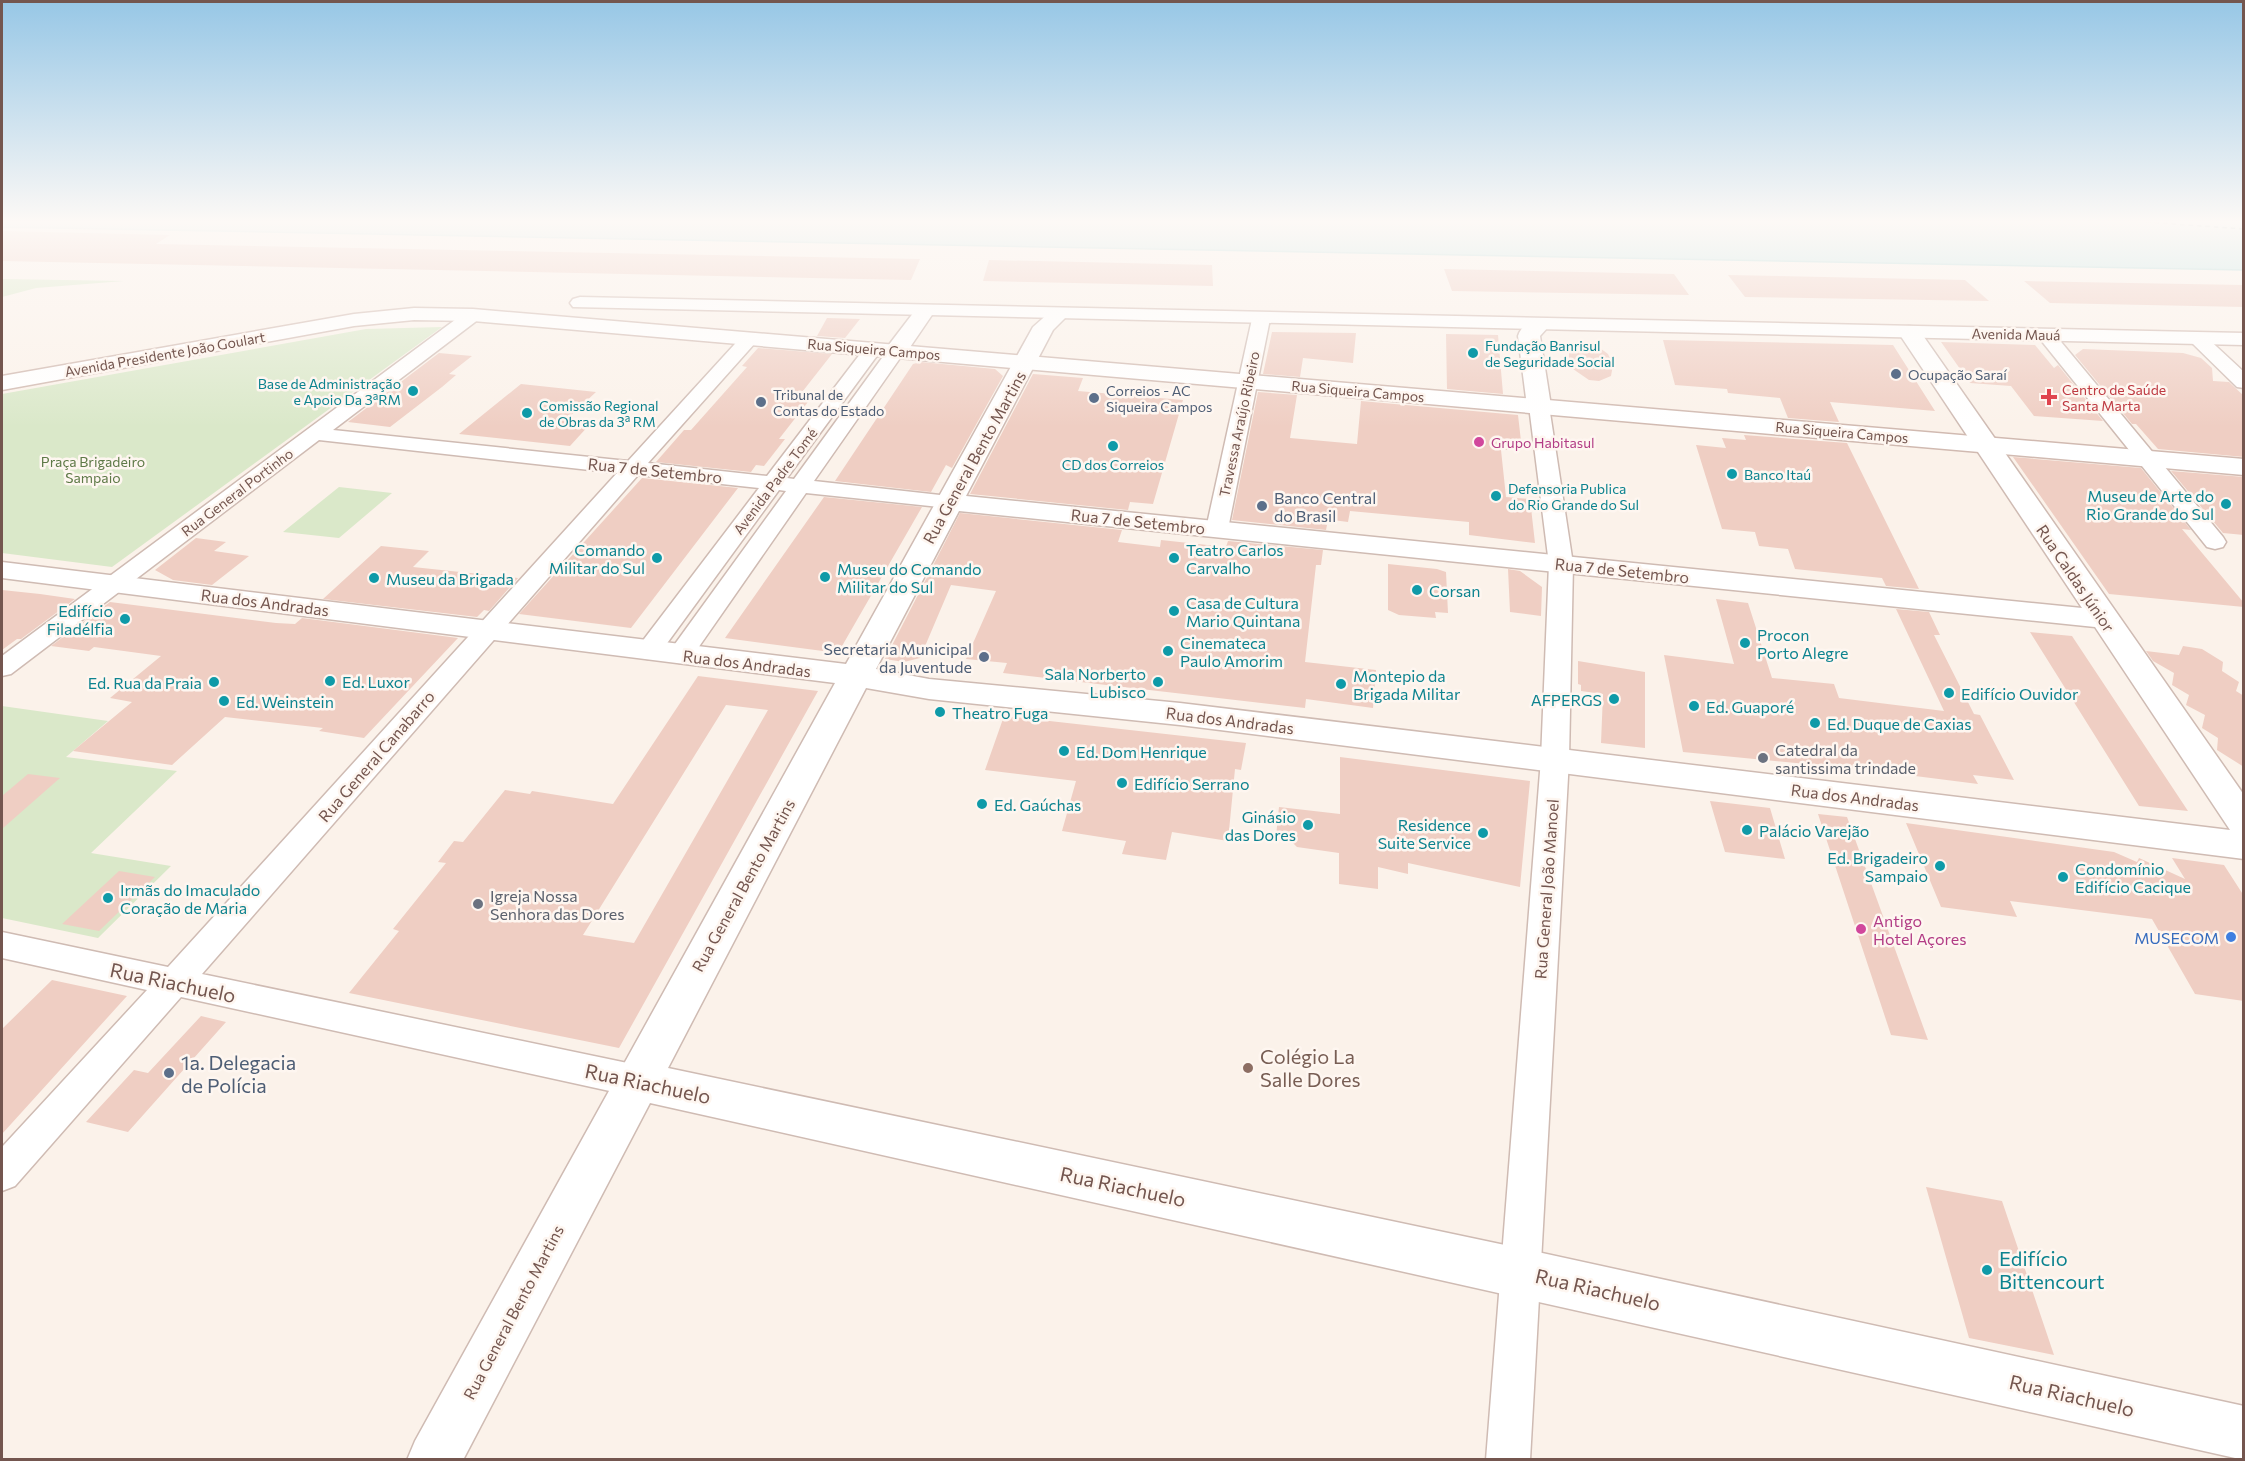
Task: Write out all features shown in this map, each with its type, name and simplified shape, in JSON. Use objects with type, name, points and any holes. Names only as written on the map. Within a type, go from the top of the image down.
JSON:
[{"type":"street","name":"Avenida Mauá","points":[[493,301],[2198,338],[2240,342]]},
{"type":"street","name":"Avenida Presidente João Goulart","points":[[2,371],[375,307],[410,303],[493,301]]},
{"type":"street","name":"Avenida Padre Tomé","points":[[648,651],[900,311]]},
{"type":"street","name":"Avenida Padre Tomé","points":[[680,655],[924,312]]},
{"type":"street","name":"Avenida Presidente João Goulart","points":[[2,383],[354,320],[414,314],[473,315]]},
{"type":"street","name":"Rua Siqueira Campos","points":[[473,315],[2244,467]]},
{"type":"street","name":"Rua General Portinho","points":[[2,668],[473,315]]},
{"type":"street","name":"Rua General Bento Martins","points":[[434,1460],[1044,327],[1058,315]]},
{"type":"street","name":"Travessa Araújo Ribeiro","points":[[1217,529],[1261,319]]},
{"type":"street","name":"Rua General João Manoel","points":[[1508,1460],[1555,759],[1562,564],[1528,336],[1539,325]]},
{"type":"street","name":"Rua Caldas Júnior","points":[[1909,332],[2244,823]]},
{"type":"street","points":[[2046,335],[2215,543]]},
{"type":"street","name":"Rua General Canabarro","points":[[2,1173],[176,983],[486,630],[750,338]]},
{"type":"street","points":[[2198,338],[2244,382]]},
{"type":"street","points":[[842,392],[867,394]]},
{"type":"street","points":[[821,420],[847,423]]},
{"type":"street","name":"Rua 7 de Setembro","points":[[316,434],[949,502],[2105,619]]},
{"type":"street","points":[[716,558],[746,562]]},
{"type":"street","name":"Rua dos Andradas","points":[[2,570],[857,676],[929,689],[1180,714],[2244,845]]},
{"type":"street","name":"Rua Riachuelo","points":[[2,945],[1519,1272],[2244,1433]]},
{"type":"green space","points":[[2,290],[28,290],[2,297]]},
{"type":"green space","name":"Praça Brigadeiro Sampaio","points":[[442,327],[112,567],[2,553],[2,394],[366,329]]},
{"type":"green space","points":[[339,487],[392,493],[339,538],[283,532]]},
{"type":"green space","points":[[2,706],[108,721],[66,757],[177,771],[91,853],[171,866],[98,938],[2,918]]},
{"type":"building","points":[[1686,290],[1689,295],[1452,291]]},
{"type":"building","points":[[1740,290],[1977,290],[1989,301],[1745,297]]},
{"type":"building","points":[[2035,290],[2244,290],[2244,307],[2050,303]]},
{"type":"building","points":[[827,318],[860,319],[845,338],[817,336]]},
{"type":"building","points":[[1272,332],[1356,333],[1353,363],[1303,358],[1300,377],[1263,374]]},
{"type":"building","name":"Fundação Banrisul de Seguridade Social","points":[[1446,334],[1498,335],[1503,394],[1447,389]]},
{"type":"building","points":[[1663,340],[1893,345],[1935,411],[1830,402],[1839,422],[1788,418],[1780,398],[1728,393],[1727,389],[1675,385]]},
{"type":"building","points":[[1582,342],[1596,345],[1608,354],[1613,365],[1611,376],[1599,381],[1589,380],[1573,369],[1569,364],[1569,352],[1575,345]]},
{"type":"building","name":"Centro de Saúde Santa Marta","points":[[1941,342],[2035,345],[2054,368],[2058,365],[2103,421],[2034,416],[2011,386],[1970,383]]},
{"type":"building","name":"Tribunal de Contas do Estado","points":[[758,348],[832,354],[799,396],[811,398],[779,439],[785,439],[764,466],[756,465],[751,472],[656,462],[684,430],[691,430],[747,367],[742,366]]},
{"type":"building","points":[[2083,349],[2183,353],[2201,358],[2212,368],[2213,381],[2229,382],[2244,396],[2244,457],[2158,449],[2136,424],[2132,424],[2075,355]]},
{"type":"building","name":"Base de Administração e Apoio Da 3ªRM","points":[[439,353],[472,356],[449,374],[456,375],[390,427],[348,422]]},
{"type":"building","points":[[921,362],[995,369],[1003,376],[952,468],[946,465],[931,492],[835,481],[913,364]]},
{"type":"building","points":[[1033,374],[1083,378],[1078,391],[1183,400],[1153,504],[1130,502],[1128,510],[970,494]]},
{"type":"building","name":"Comissão Regional de Obras da 3ª RM","points":[[521,384],[596,392],[566,420],[591,423],[570,446],[459,434]]},
{"type":"building","points":[[1258,392],[1297,395],[1290,438],[1357,444],[1361,401],[1518,415],[1522,450],[1501,450],[1506,497],[1530,499],[1535,543],[1469,535],[1469,522],[1350,511],[1348,522],[1317,518],[1317,521],[1327,525],[1326,530],[1232,520]]},
{"type":"building","points":[[1744,435],[1847,443],[1919,589],[1886,586],[1882,578],[1795,569],[1788,549],[1759,546],[1755,532],[1722,529],[1696,445],[1726,448],[1722,438],[1746,440]]},
{"type":"building","points":[[2013,457],[2141,468],[2191,530],[2182,529],[2244,603],[2244,607],[2109,594]]},
{"type":"building","name":"Museu de Arte do Rio Grande do Sul","points":[[2171,471],[2244,477],[2244,535],[2223,533]]},
{"type":"building","name":"Comando Militar do Sul","points":[[642,478],[738,488],[631,628],[519,614]]},
{"type":"building","name":"Museu do Comando Militar do Sul","points":[[824,497],[922,507],[838,653],[725,638]]},
{"type":"building","points":[[960,513],[1122,530],[1118,542],[1160,547],[1161,540],[1226,547],[1228,541],[1323,550],[1321,565],[1316,565],[1305,662],[1376,670],[1373,708],[1306,699],[1305,708],[1003,673],[1007,663],[966,659],[996,591],[951,585],[920,658],[904,662],[885,659]]},
{"type":"building","points":[[196,538],[226,542],[214,551],[249,556],[212,585],[173,580],[155,570]]},
{"type":"building","points":[[381,546],[429,551],[413,567],[518,578],[489,611],[484,610],[477,617],[323,599]]},
{"type":"building","name":"Corsan","points":[[1388,564],[1446,572],[1448,613],[1435,612],[1436,618],[1399,615],[1388,610]]},
{"type":"building","points":[[1508,569],[1520,571],[1542,587],[1541,616],[1510,612]]},
{"type":"building","points":[[2,590],[75,599],[21,639],[17,639],[2,650]]},
{"type":"building","points":[[1716,599],[1748,603],[1772,678],[1834,684],[1839,698],[1944,711],[1896,609],[1929,612],[1940,635],[1934,635],[1974,714],[1980,715],[2014,780],[1973,775],[1978,784],[1868,770],[1683,752],[1664,655],[1734,664]]},
{"type":"building","points":[[110,602],[276,623],[295,624],[302,618],[458,638],[364,738],[319,731],[323,728],[225,717],[172,765],[73,751],[132,702],[110,698],[161,656],[94,647],[89,651],[51,646]]},
{"type":"building","points":[[2030,632],[2072,636],[2188,811],[2139,806]]},
{"type":"building","points":[[2183,646],[2202,649],[2223,662],[2222,671],[2239,682],[2236,691],[2244,696],[2244,767],[2217,750],[2218,738],[2202,728],[2205,715],[2186,705],[2189,695],[2172,685],[2174,673],[2153,661],[2146,651],[2179,655]]},
{"type":"building","name":"AFPERGS","points":[[1578,661],[1645,672],[1645,748],[1601,743],[1603,694],[1581,691],[1581,685],[1578,684]]},
{"type":"building","points":[[698,676],[818,691],[619,1048],[349,993],[399,931],[393,929],[446,863],[438,862],[454,841],[463,842],[505,790],[530,794],[532,791],[613,804]],"holes":[[[726,705],[768,710],[634,943],[583,935]]]},
{"type":"building","points":[[1004,716],[1246,743],[1241,770],[1235,769],[1228,841],[1172,832],[1166,860],[1122,854],[1126,841],[1062,831],[1076,781],[985,770]]},
{"type":"building","points":[[1340,757],[1530,781],[1520,887],[1408,863],[1408,874],[1378,867],[1378,889],[1339,884],[1339,853],[1297,847],[1288,838],[1276,836],[1279,807],[1340,814]]},
{"type":"building","points":[[28,774],[60,778],[2,829],[2,796]]},
{"type":"building","name":"Palácio Varejão","points":[[1710,801],[1770,808],[1785,859],[1725,852]]},
{"type":"building","name":"Antigo Hotel Açores","points":[[1818,814],[1847,817],[1928,1040],[1891,1035]]},
{"type":"building","points":[[1906,823],[2114,852],[2137,862],[2139,858],[2185,879],[2172,858],[2224,865],[2244,896],[2244,1001],[2195,994],[2152,919],[2010,901],[2017,917],[1941,907]]},
{"type":"building","name":"Irmãs do Imaculado Coração de Maria","points":[[119,871],[155,877],[99,931],[62,924]]},
{"type":"building","points":[[52,980],[127,996],[2,1134],[2,1029]]},
{"type":"building","name":"1a. Delegacia de Polícia","points":[[201,1016],[226,1022],[128,1132],[86,1122],[134,1070],[148,1073]]},
{"type":"building","name":"Edifício Bittencourt","points":[[1926,1187],[2002,1201],[2054,1355],[1969,1338]]},
{"type":"place","name":"Fundação Banrisul de Seguridade Social","points":[[1473,353]]},
{"type":"place","name":"Ocupação Saraí","points":[[1896,374]]},
{"type":"place","name":"Base de Administração e Apoio Da 3ªRM","points":[[413,391]]},
{"type":"place","name":"Centro de Saúde Santa Marta","points":[[2049,397]]},
{"type":"place","name":"Correios - AC Siqueira Campos","points":[[1094,398]]},
{"type":"place","name":"Tribunal de Contas do Estado","points":[[761,402]]},
{"type":"place","name":"Comissão Regional de Obras da 3ª RM","points":[[527,413]]},
{"type":"place","name":"Grupo Habitasul","points":[[1479,442]]},
{"type":"place","name":"CD dos Correios","points":[[1113,446]]},
{"type":"place","name":"Banco Itaú","points":[[1732,474]]},
{"type":"place","name":"Defensoria Publica do Rio Grande do Sul","points":[[1496,496]]},
{"type":"place","name":"Museu de Arte do Rio Grande do Sul","points":[[2226,504]]},
{"type":"place","name":"Banco Central do Brasil","points":[[1262,506]]},
{"type":"place","name":"Comando Militar do Sul","points":[[657,558]]},
{"type":"place","name":"Teatro Carlos Carvalho","points":[[1174,558]]},
{"type":"place","name":"Museu do Comando Militar do Sul","points":[[825,577]]},
{"type":"place","name":"Museu da Brigada","points":[[374,578]]},
{"type":"place","name":"Corsan","points":[[1417,590]]},
{"type":"place","name":"Casa de Cultura Mario Quintana","points":[[1174,611]]},
{"type":"place","name":"Edifício Filadélfia","points":[[125,619]]},
{"type":"place","name":"Procon Porto Alegre","points":[[1745,643]]},
{"type":"place","name":"Cinemateca Paulo Amorim","points":[[1168,651]]},
{"type":"place","name":"Secretaria Municipal da Juventude","points":[[984,657]]},
{"type":"place","name":"Ed. Luxor","points":[[330,681]]},
{"type":"place","name":"Ed. Rua da Praia","points":[[214,682]]},
{"type":"place","name":"Sala Norberto Lubisco","points":[[1158,682]]},
{"type":"place","name":"Montepio da Brigada Militar","points":[[1341,684]]},
{"type":"place","name":"Edifício Ouvidor","points":[[1949,693]]},
{"type":"place","name":"AFPERGS","points":[[1614,699]]},
{"type":"place","name":"Ed. Weinstein","points":[[224,701]]},
{"type":"place","name":"Ed. Guaporé","points":[[1694,706]]},
{"type":"place","name":"Theatro Fuga","points":[[940,712]]},
{"type":"place","name":"Ed. Duque de Caxias","points":[[1815,723]]},
{"type":"place","name":"Ed. Dom Henrique","points":[[1064,751]]},
{"type":"place","name":"Catedral da santissima trindade","points":[[1763,758]]},
{"type":"place","name":"Edifício Serrano","points":[[1122,783]]},
{"type":"place","name":"Ed. Gaúchas","points":[[982,804]]},
{"type":"place","name":"Ginásio das Dores","points":[[1308,825]]},
{"type":"place","name":"Palácio Varejão","points":[[1747,830]]},
{"type":"place","name":"Residence Suite Service","points":[[1483,833]]},
{"type":"place","name":"Ed. Brigadeiro Sampaio","points":[[1940,866]]},
{"type":"place","name":"Condomínio Edifício Cacique","points":[[2063,877]]},
{"type":"place","name":"Irmãs do Imaculado Coração de Maria","points":[[108,898]]},
{"type":"place","name":"Igreja Nossa Senhora das Dores","points":[[478,904]]},
{"type":"place","name":"Antigo Hotel Açores","points":[[1861,929]]},
{"type":"place","name":"MUSECOM","points":[[2231,937]]},
{"type":"place","name":"Colégio La Salle Dores","points":[[1248,1068]]},
{"type":"place","name":"1a. Delegacia de Polícia","points":[[169,1073]]},
{"type":"place","name":"Edifício Bittencourt","points":[[1987,1270]]}]
